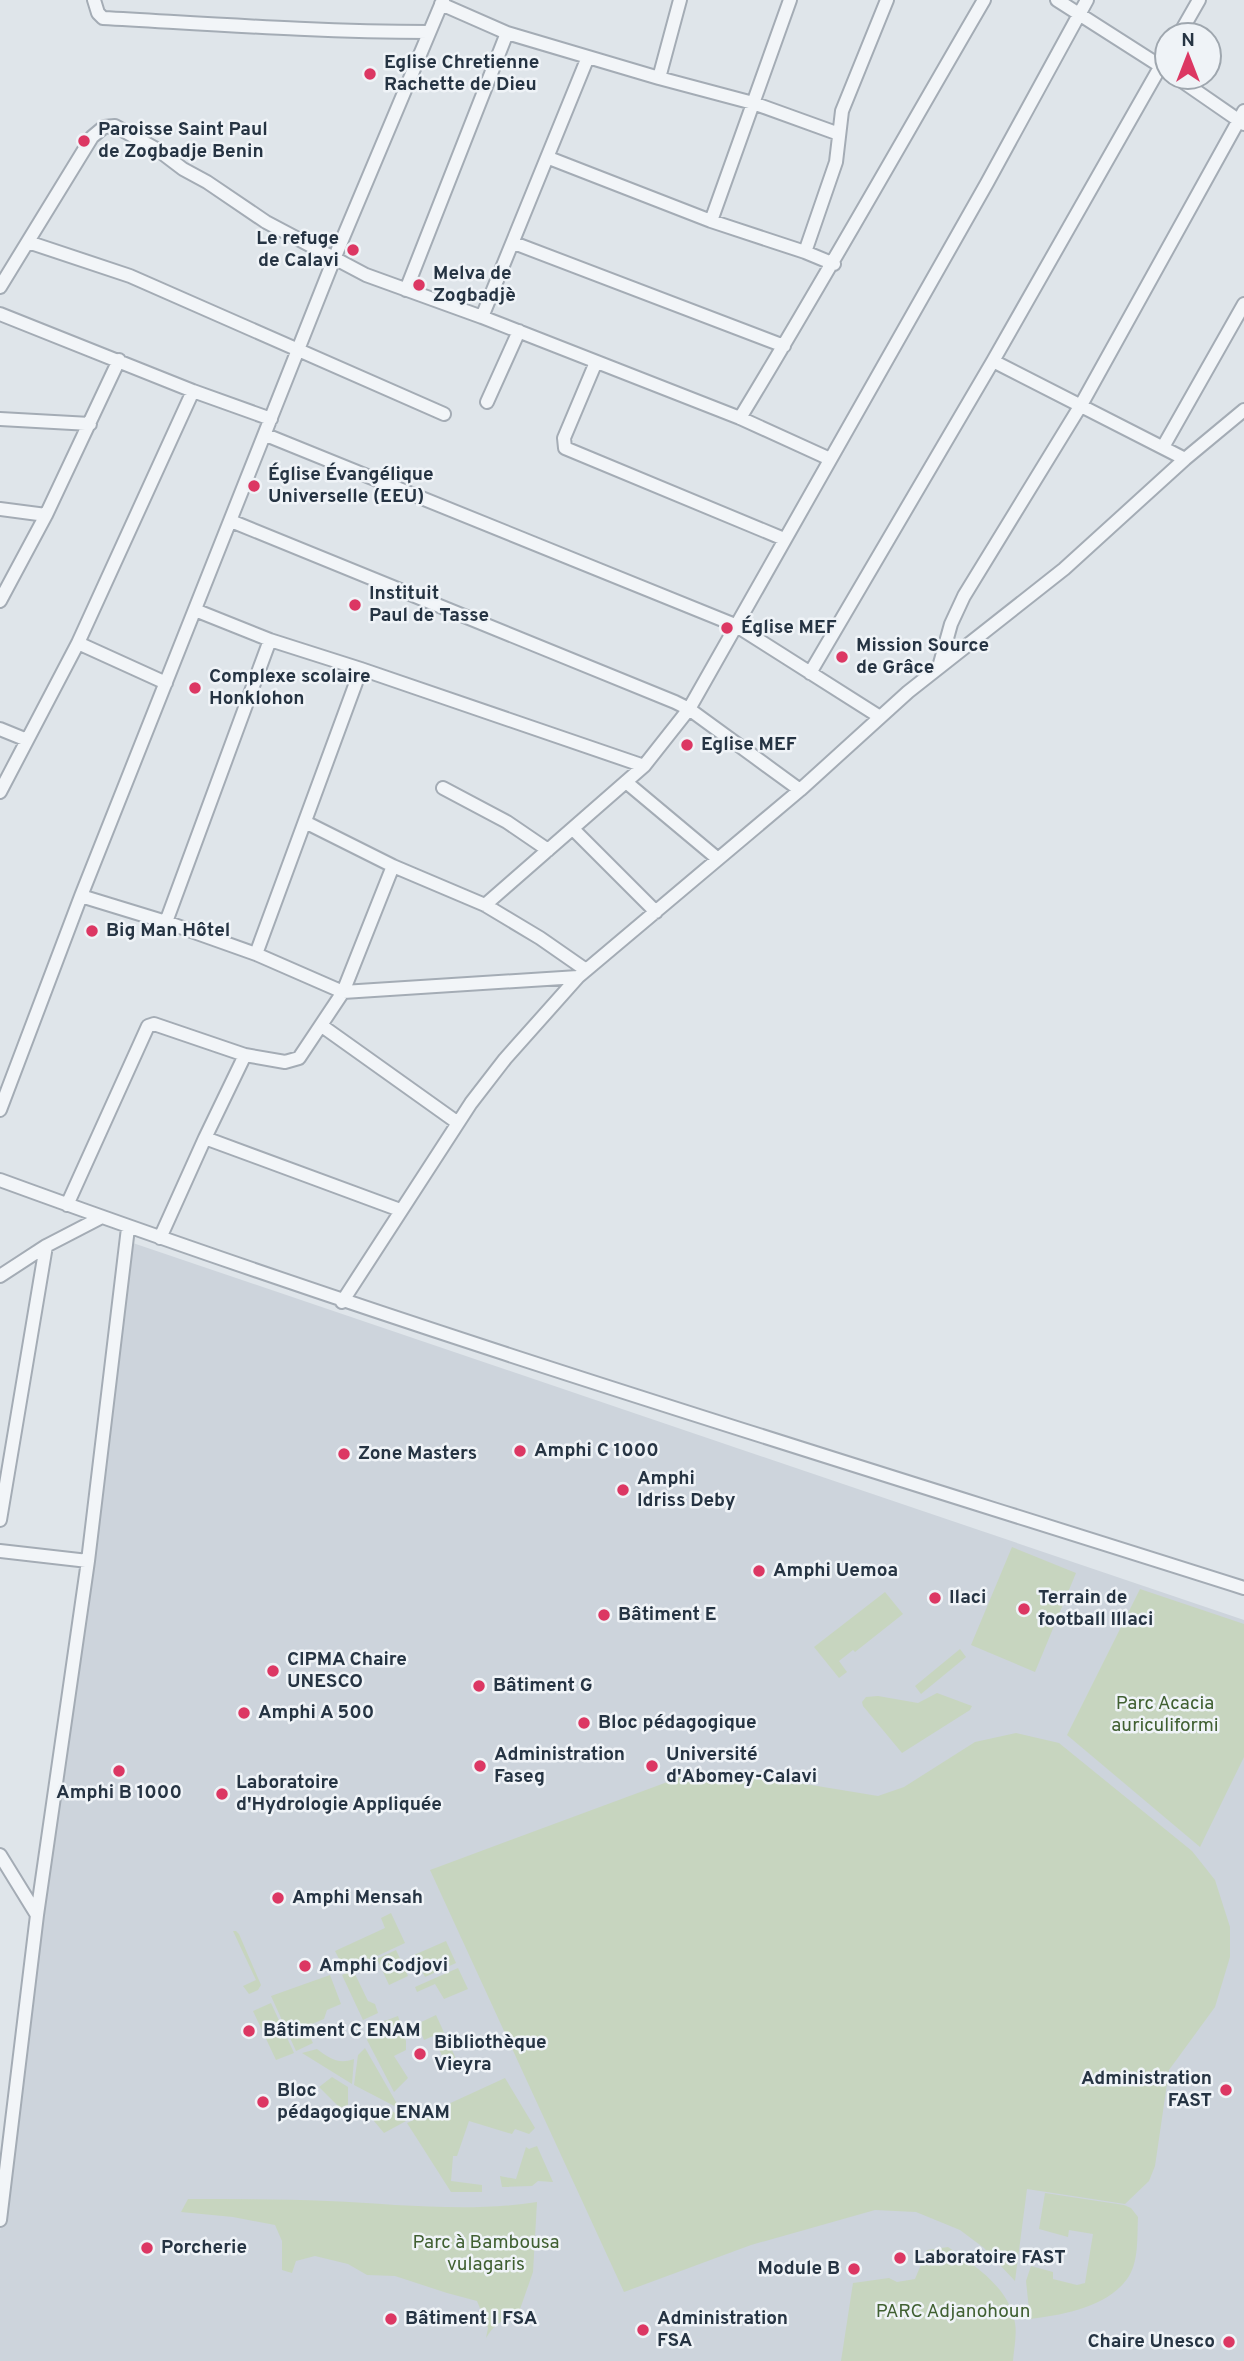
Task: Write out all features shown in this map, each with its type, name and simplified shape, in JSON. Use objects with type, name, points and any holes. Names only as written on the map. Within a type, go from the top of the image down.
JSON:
[{"type":"street","points":[[94,0],[98,13],[103,18],[313,31],[429,32]]},
{"type":"street","points":[[659,78],[680,0]]},
{"type":"street","points":[[711,221],[790,0]]},
{"type":"street","points":[[805,252],[836,162],[842,111],[887,0]]},
{"type":"street","points":[[740,418],[834,264],[984,0]]},
{"type":"street","points":[[1056,0],[1153,57]]},
{"type":"street","points":[[485,905],[644,766],[689,709],[987,183],[1087,0]]},
{"type":"street","points":[[1187,21],[1199,0]]},
{"type":"street","points":[[0,1110],[80,896],[232,521],[334,259],[442,2],[508,33],[753,103],[839,134]]},
{"type":"street","points":[[406,289],[508,33]]},
{"type":"street","points":[[482,317],[588,57]]},
{"type":"street","points":[[810,673],[1153,85]]},
{"type":"street","points":[[939,667],[951,624],[964,596],[1081,405],[1242,119],[1198,91]]},
{"type":"street","points":[[0,287],[92,136],[104,127],[115,126],[207,181],[266,222],[366,275],[519,331],[740,418],[830,459]]},
{"type":"street","points":[[549,158],[711,221],[834,264]]},
{"type":"street","points":[[28,242],[130,276],[444,414]]},
{"type":"street","points":[[514,243],[784,346]]},
{"type":"street","points":[[1163,447],[1244,304]]},
{"type":"street","points":[[0,314],[271,419]]},
{"type":"street","points":[[487,402],[519,331]]},
{"type":"street","points":[[0,601],[46,515],[119,360]]},
{"type":"street","points":[[993,361],[1185,459]]},
{"type":"street","points":[[596,362],[564,438],[565,448],[784,539]]},
{"type":"street","points":[[0,792],[78,643],[193,391]]},
{"type":"street","points":[[342,1302],[458,1123],[499,1067],[582,974],[800,790],[939,667],[1064,569],[1185,459],[1244,410]]},
{"type":"street","points":[[0,419],[90,424]]},
{"type":"street","points":[[266,435],[735,625],[880,717]]},
{"type":"street","points":[[0,509],[46,515]]},
{"type":"street","points":[[232,521],[689,709],[800,790]]},
{"type":"street","points":[[195,610],[270,640],[644,766]]},
{"type":"street","points":[[166,922],[270,640]]},
{"type":"street","points":[[78,643],[166,682]]},
{"type":"street","points":[[256,954],[361,669]]},
{"type":"street","points":[[0,729],[27,740]]},
{"type":"street","points":[[626,782],[718,859]]},
{"type":"street","points":[[443,788],[507,822],[548,850]]},
{"type":"street","points":[[305,822],[393,866],[485,905],[540,938],[582,974]]},
{"type":"street","points":[[573,829],[656,912]]},
{"type":"street","points":[[67,1205],[148,1026],[155,1024],[245,1055],[285,1062],[299,1058],[343,992],[393,866]]},
{"type":"street","points":[[80,896],[166,922],[256,954],[343,992],[582,974]]},
{"type":"street","points":[[322,1026],[458,1123]]},
{"type":"street","points":[[160,1238],[245,1055]]},
{"type":"street","points":[[205,1138],[400,1210]]},
{"type":"street","points":[[0,1180],[128,1228],[342,1302],[1244,1588]]},
{"type":"street","points":[[0,1276],[46,1246],[100,1218]]},
{"type":"street","points":[[0,2220],[4,2155],[88,1561],[128,1228]]},
{"type":"street","points":[[0,1520],[46,1246]]},
{"type":"street","points":[[0,1551],[88,1561]]},
{"type":"street","points":[[0,1856],[37,1915]]},
{"type":"shaded area","name":"Université d'Abomey-Calavi","points":[[130,1242],[1244,1620],[1244,2361],[0,2361],[0,2231]]},
{"type":"green space","name":"Terrain de football Illaci","points":[[1012,1547],[1076,1573],[1035,1672],[971,1645]]},
{"type":"green space","name":"Parc Acacia auriculiformi","points":[[1140,1589],[1244,1624],[1244,1757],[1200,1847],[1067,1735]]},
{"type":"green space","points":[[885,1592],[903,1614],[855,1652],[853,1650],[839,1661],[847,1672],[839,1678],[814,1647]]},
{"type":"green space","points":[[960,1649],[966,1657],[921,1694],[915,1686]]},
{"type":"green space","points":[[937,1693],[972,1706],[970,1710],[902,1753],[862,1702],[866,1697],[878,1696],[918,1703]]},
{"type":"green space","points":[[1016,1733],[1059,1743],[1192,1851],[1215,1880],[1230,1927],[1230,1957],[1215,2007],[1169,2070],[1155,2166],[1149,2181],[1125,2204],[1027,2189],[1015,2281],[984,2248],[960,2230],[916,2212],[875,2210],[751,2245],[624,2292],[430,1870],[689,1774],[720,1770],[878,1796],[904,1787],[975,1742]]},
{"type":"green space","points":[[391,1913],[405,1943],[345,1971],[335,1951],[385,1928],[381,1918]]},
{"type":"green space","points":[[233,1931],[239,1934],[261,1985],[258,1990],[249,1994],[243,1986],[256,1980]]},
{"type":"green space","points":[[446,1941],[456,1963],[425,1977],[414,1955]]},
{"type":"green space","points":[[396,1950],[408,1976],[389,1985],[378,1961],[354,1972],[368,2001],[375,2004],[378,2013],[363,2020],[342,1975]]},
{"type":"green space","points":[[458,1968],[468,1989],[444,1999],[435,1984],[417,1992],[415,1987]]},
{"type":"green space","points":[[330,1975],[341,2004],[327,2010],[324,2019],[312,2024],[309,2035],[313,2043],[296,2051],[271,1996]]},
{"type":"green space","points":[[271,2003],[294,2053],[276,2060],[253,2011]]},
{"type":"green space","points":[[436,2015],[457,2061],[441,2070],[438,2064],[444,2060],[433,2036],[424,2040],[417,2024]]},
{"type":"green space","points":[[398,2016],[406,2050],[394,2056],[408,2078],[394,2092],[367,2040],[371,2026]]},
{"type":"green space","points":[[365,2048],[400,2109],[354,2085],[358,2055]]},
{"type":"green space","points":[[317,2049],[338,2061],[354,2059],[352,2084],[302,2053]]},
{"type":"green space","points":[[332,2077],[348,2087],[348,2105],[340,2108],[319,2087]]},
{"type":"green space","points":[[505,2078],[535,2128],[529,2134],[515,2129],[512,2134],[469,2121],[457,2156],[453,2156],[451,2181],[482,2185],[482,2192],[451,2192],[407,2123]]},
{"type":"green space","points":[[385,2106],[406,2121],[384,2133],[374,2121],[374,2113]]},
{"type":"green space","points":[[537,2146],[553,2182],[538,2181],[532,2186],[502,2187],[500,2176],[516,2179],[526,2147],[529,2149]]},
{"type":"green space","points":[[1045,2193],[1131,2208],[1138,2217],[1136,2255],[1129,2276],[1121,2287],[1110,2295],[1084,2308],[1030,2319],[1026,2281],[1031,2266],[1053,2272],[1053,2279],[1077,2285],[1085,2283],[1093,2234],[1069,2230],[1068,2237],[1039,2229]]},
{"type":"green space","name":"Parc à Bambousa vulagaris","points":[[188,2199],[311,2200],[459,2207],[537,2202],[533,2272],[519,2312],[522,2314],[519,2319],[508,2319],[499,2323],[486,2338],[488,2328],[477,2301],[395,2276],[367,2275],[348,2264],[315,2256],[296,2261],[292,2273],[282,2270],[282,2241],[275,2225],[233,2217],[181,2212]]},
{"type":"green space","name":"PARC Adjanohoun","points":[[948,2247],[989,2279],[1006,2299],[1016,2327],[1013,2361],[841,2361],[853,2283],[889,2278],[897,2282],[915,2279],[927,2250]]},
{"type":"place","name":"Eglise Chretienne Rachette de Dieu","points":[[370,74]]},
{"type":"place","name":"Paroisse Saint Paul de Zogbadje Benin","points":[[84,141]]},
{"type":"place","name":"Le refuge de Calavi","points":[[353,250]]},
{"type":"place","name":"Melva de Zogbadjè","points":[[419,285]]},
{"type":"place","name":"Église Évangélique Universelle (EEU)","points":[[254,486]]},
{"type":"place","name":"Instituit Paul de Tasse","points":[[355,605]]},
{"type":"place","name":"Église MEF","points":[[727,628]]},
{"type":"place","name":"Mission Source de Grâce","points":[[842,657]]},
{"type":"place","name":"Complexe scolaire Honklohon","points":[[195,688]]},
{"type":"place","name":"Eglise MEF","points":[[687,745]]},
{"type":"place","name":"Big Man Hôtel","points":[[92,931]]},
{"type":"place","name":"Amphi C 1000","points":[[520,1451]]},
{"type":"place","name":"Zone Masters","points":[[344,1454]]},
{"type":"place","name":"Amphi Idriss Deby","points":[[623,1490]]},
{"type":"place","name":"Amphi Uemoa","points":[[759,1571]]},
{"type":"place","name":"Ilaci","points":[[935,1598]]},
{"type":"place","name":"Terrain de football Illaci","points":[[1024,1609]]},
{"type":"place","name":"Bâtiment E","points":[[604,1615]]},
{"type":"place","name":"CIPMA Chaire UNESCO","points":[[273,1671]]},
{"type":"place","name":"Bâtiment G","points":[[479,1686]]},
{"type":"place","name":"Amphi A 500","points":[[244,1713]]},
{"type":"place","name":"Bloc pédagogique","points":[[584,1723]]},
{"type":"place","name":"Administration Faseg","points":[[480,1766]]},
{"type":"place","name":"Université d'Abomey-Calavi","points":[[652,1766]]},
{"type":"place","name":"Amphi B 1000","points":[[119,1771]]},
{"type":"place","name":"Laboratoire d'Hydrologie Appliquée","points":[[222,1794]]},
{"type":"place","name":"Amphi Mensah","points":[[278,1898]]},
{"type":"place","name":"Amphi Codjovi","points":[[305,1966]]},
{"type":"place","name":"Bâtiment C ENAM","points":[[249,2031]]},
{"type":"place","name":"Bibliothèque Vieyra","points":[[420,2054]]},
{"type":"place","name":"Administration FAST","points":[[1226,2090]]},
{"type":"place","name":"Bloc pédagogique ENAM","points":[[263,2102]]},
{"type":"place","name":"Porcherie","points":[[147,2248]]},
{"type":"place","name":"Laboratoire FAST","points":[[900,2258]]},
{"type":"place","name":"Module B","points":[[854,2269]]},
{"type":"place","name":"Bâtiment I FSA","points":[[391,2319]]},
{"type":"place","name":"Administration FSA","points":[[643,2330]]},
{"type":"place","name":"Chaire Unesco","points":[[1229,2342]]}]
